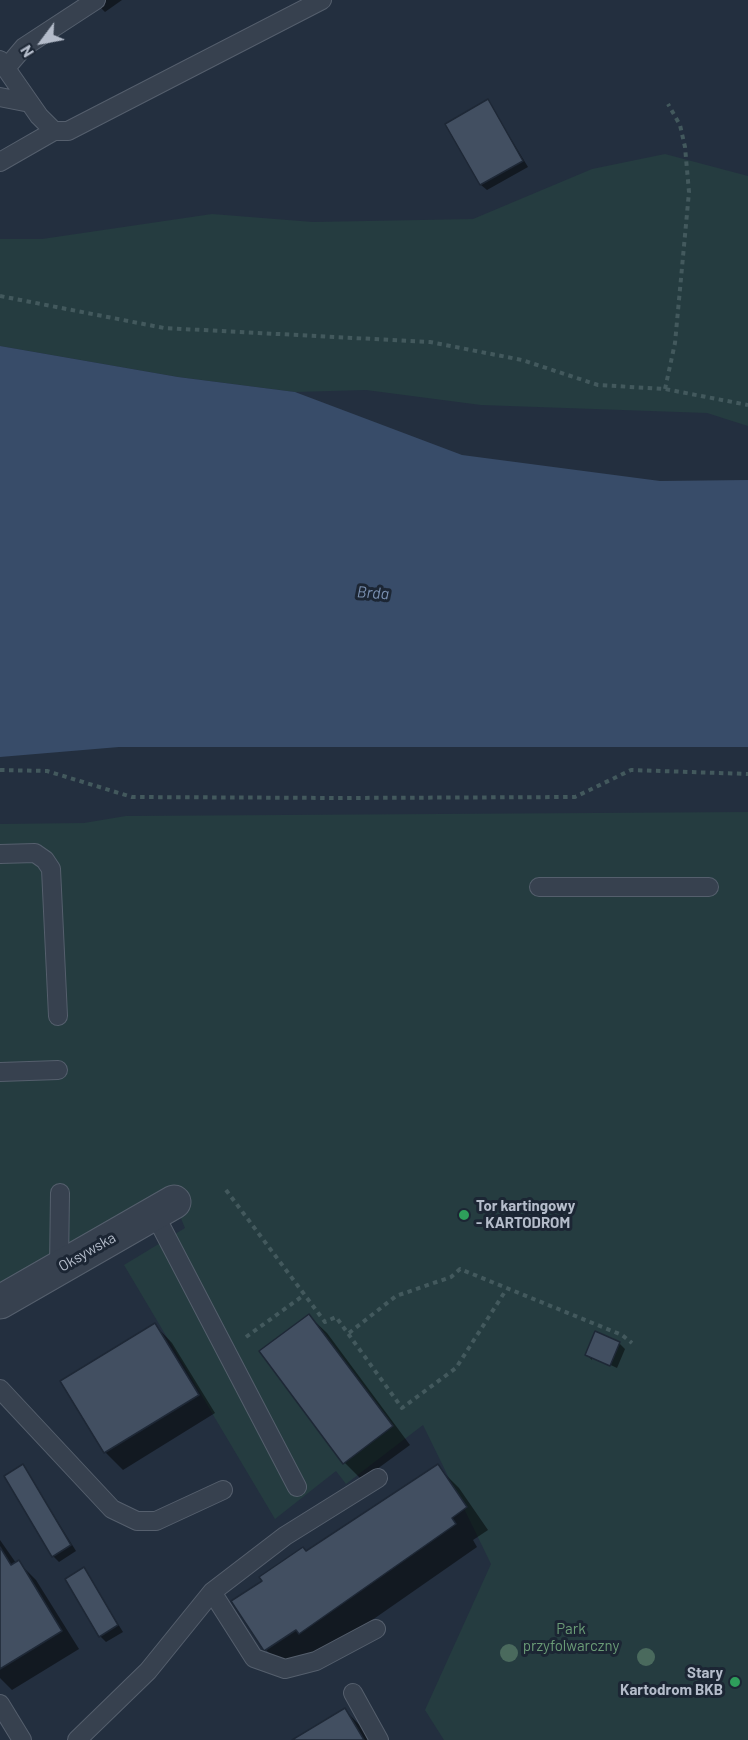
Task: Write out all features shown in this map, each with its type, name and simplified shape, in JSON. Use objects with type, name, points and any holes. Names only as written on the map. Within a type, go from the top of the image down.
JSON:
[{"type":"street","name":"Oksywska","points":[[0,1302],[164,1208]]},
{"type":"lane","points":[[54,131],[39,116],[3,64],[24,47],[96,0]]},
{"type":"lane","points":[[0,162],[54,131],[68,131],[322,0]]},
{"type":"lane","points":[[0,97],[30,103]]},
{"type":"lane","points":[[0,854],[34,853],[45,860],[51,869],[58,1016]]},
{"type":"lane","points":[[539,887],[709,888]]},
{"type":"lane","points":[[0,1072],[58,1070]]},
{"type":"lane","points":[[59,1268],[60,1193]]},
{"type":"lane","points":[[164,1208],[226,1351],[297,1487]]},
{"type":"lane","points":[[0,1389],[112,1509],[138,1521],[156,1521],[223,1490]]},
{"type":"lane","points":[[77,1740],[148,1671],[212,1592],[285,1536],[378,1478]]},
{"type":"lane","points":[[212,1592],[254,1658],[285,1669],[316,1661],[376,1629]]},
{"type":"lane","points":[[352,1693],[379,1740]]},
{"type":"lane","points":[[0,1704],[22,1740]]},
{"type":"path","points":[[665,389],[675,343],[689,192],[685,147],[680,126],[668,104]]},
{"type":"path","points":[[0,296],[164,328],[430,342],[522,360],[598,385],[665,389],[748,405]]},
{"type":"path","points":[[0,770],[47,771],[132,797],[575,797],[631,770],[748,774]]},
{"type":"path","points":[[226,1190],[325,1322],[336,1317],[402,1408],[456,1368],[506,1290]]},
{"type":"path","points":[[348,1333],[396,1296],[451,1277],[460,1269],[506,1290],[622,1335],[632,1343]]},
{"type":"path","points":[[226,1351],[304,1294]]},
{"type":"green space","points":[[665,154],[748,176],[748,426],[707,413],[481,405],[366,390],[295,392],[178,377],[0,346],[0,239],[42,239],[212,214],[313,222],[473,219],[592,169]]},
{"type":"green space","name":"Tor kartingowy - KARTODROM","points":[[748,812],[748,1740],[444,1740],[425,1710],[491,1564],[423,1425],[346,1484],[336,1471],[275,1519],[124,1265],[185,1228],[174,1202],[0,1285],[0,824],[84,823],[126,816]]},
{"type":"water","name":"Brda","points":[[0,346],[178,377],[295,392],[462,455],[660,481],[748,480],[748,747],[119,747],[0,757]]},
{"type":"building","points":[[488,99],[523,161],[480,185],[445,124]]},
{"type":"building","points":[[309,1314],[393,1426],[343,1464],[259,1351]]},
{"type":"building","points":[[155,1323],[199,1395],[104,1453],[60,1381]]},
{"type":"building","points":[[595,1331],[620,1342],[610,1366],[585,1355]]},
{"type":"building","points":[[23,1464],[71,1545],[52,1557],[4,1476]]},
{"type":"building","points":[[438,1464],[467,1507],[452,1518],[456,1524],[299,1634],[296,1630],[264,1651],[231,1601],[262,1581],[259,1577],[303,1547],[306,1551]]},
{"type":"building","points":[[0,1547],[11,1565],[19,1560],[62,1631],[0,1669]]},
{"type":"building","points":[[84,1567],[118,1625],[99,1637],[65,1579]]},
{"type":"building","points":[[345,1708],[364,1740],[292,1740]]},
{"type":"place","name":"Tor kartingowy - KARTODROM","points":[[464,1215]]},
{"type":"place","name":"Stary Kartodrom BKB","points":[[735,1682]]},
{"type":"park label","name":"Park przyfolwarczny","points":[[571,1638]]}]
